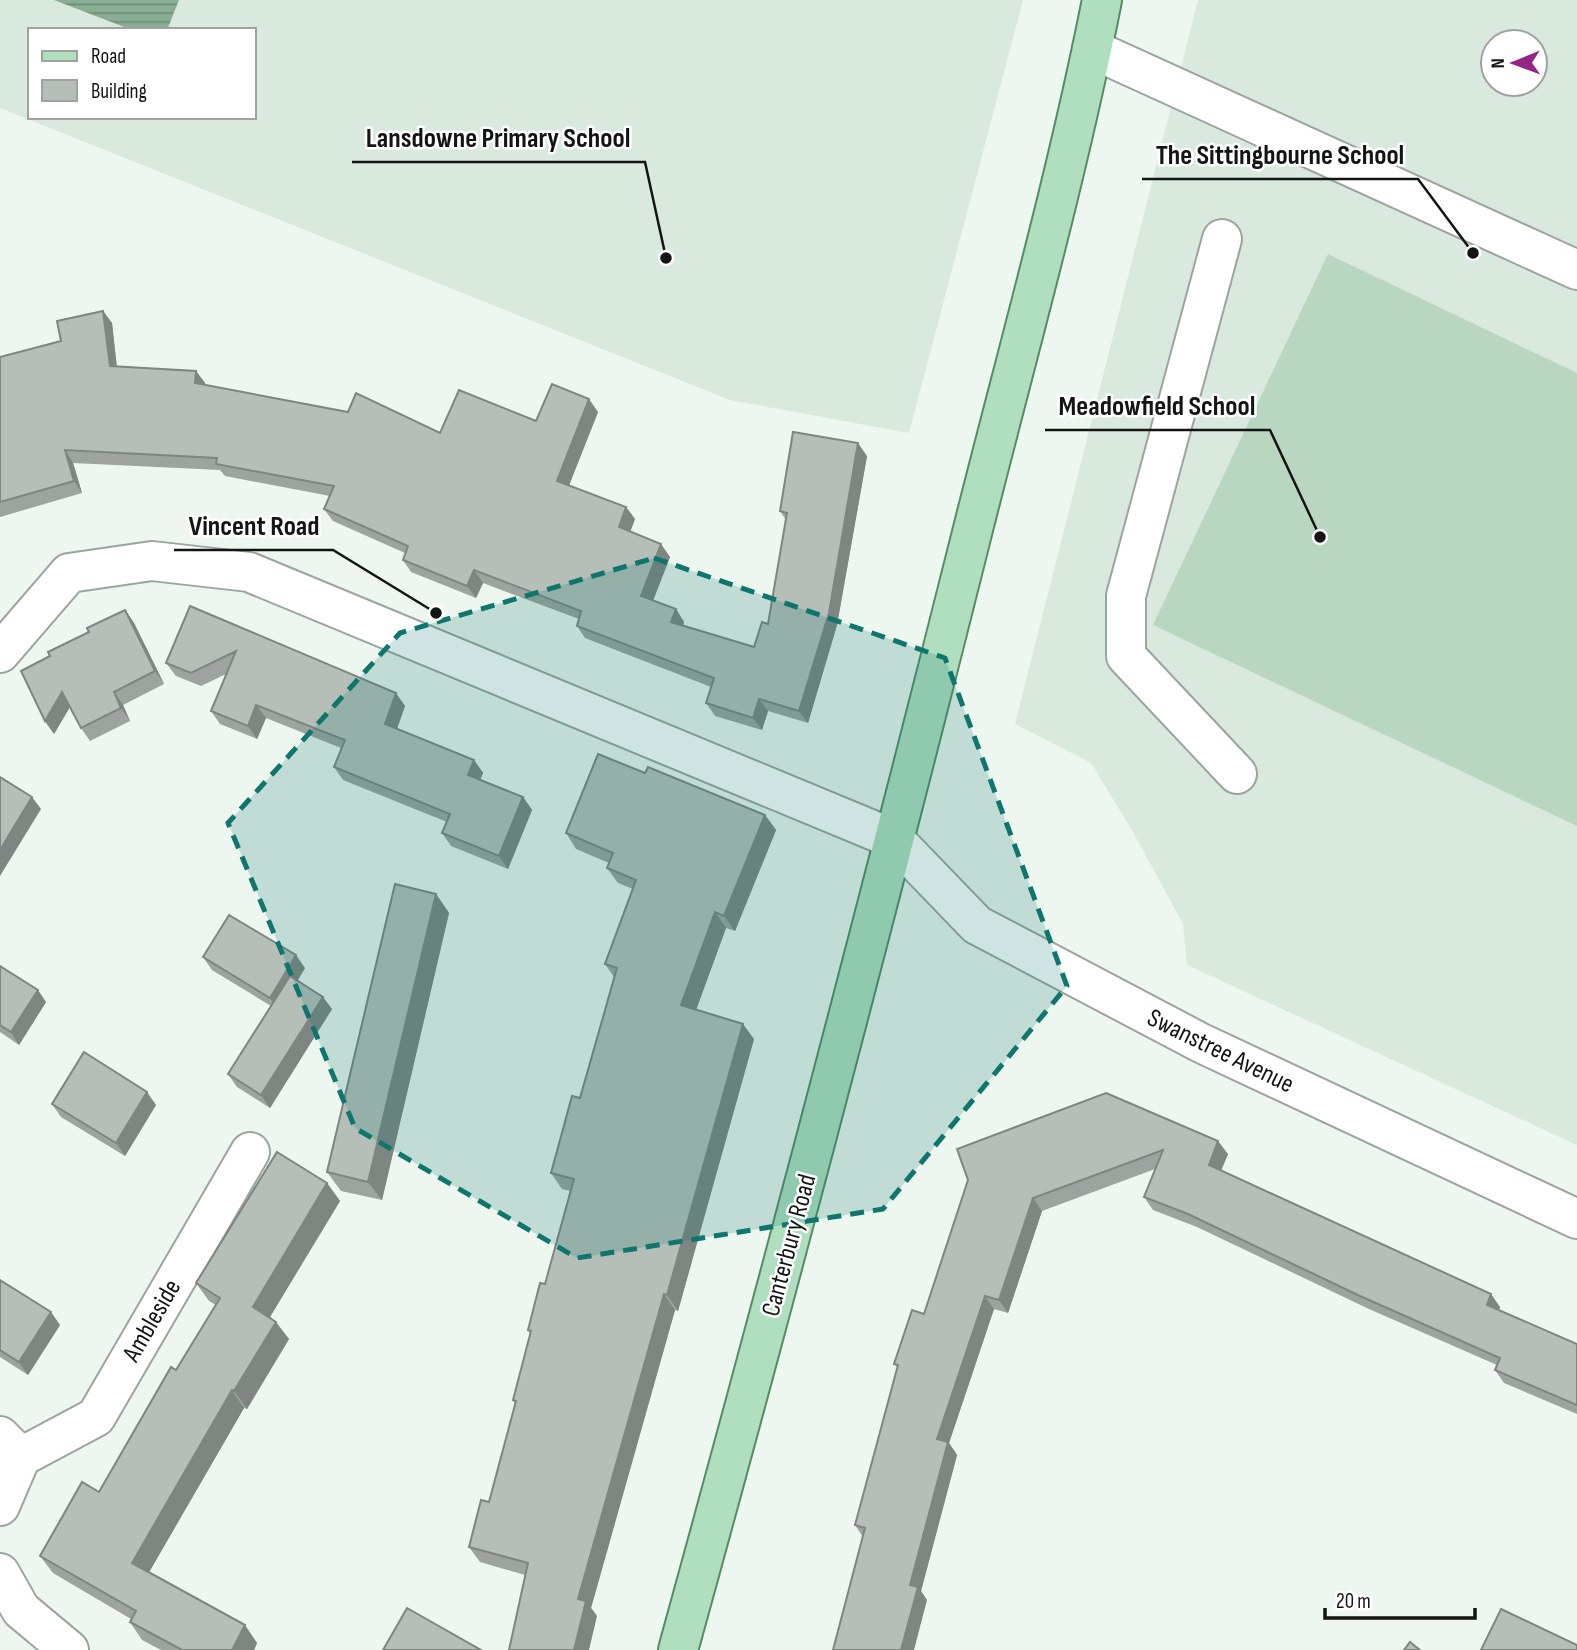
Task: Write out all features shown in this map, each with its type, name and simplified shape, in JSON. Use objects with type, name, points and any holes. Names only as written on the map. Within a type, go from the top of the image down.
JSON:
[{"type":"main road","name":"Canterbury Road","points":[[678,1650],[769,1320],[894,839],[1102,0]]},
{"type":"street","points":[[1092,49],[1577,270]]},
{"type":"street","points":[[1222,239],[1126,596],[1126,656],[1237,774]]},
{"type":"street","points":[[0,653],[69,573],[152,561],[249,572],[894,839]]},
{"type":"street","name":"Swanstree Avenue","points":[[894,839],[977,925],[1201,1043],[1577,1219]]},
{"type":"street","name":"Ambleside","points":[[0,1506],[11,1447],[96,1416],[250,1152]]},
{"type":"street","points":[[0,1573],[21,1610],[69,1650]]},
{"type":"highlighted area","points":[[654,558],[945,658],[1067,986],[883,1209],[577,1258],[355,1128],[228,823],[400,633]]},
{"type":"shaded area","points":[[0,0],[1023,0],[909,433],[730,400],[0,108]]},
{"type":"shaded area","points":[[54,0],[179,0],[168,28],[127,28]]},
{"type":"shaded area","points":[[1198,0],[1577,0],[1577,1145],[1187,965],[1183,924],[1133,832],[1091,763],[1015,724]]},
{"type":"shaded area","points":[[1328,254],[1577,373],[1577,826],[1153,625]]},
{"type":"building","points":[[103,311],[110,366],[196,371],[195,383],[348,412],[356,393],[440,433],[459,390],[536,421],[552,384],[589,399],[557,481],[626,507],[619,527],[661,544],[641,596],[676,609],[671,622],[754,647],[762,622],[768,624],[787,513],[780,511],[793,432],[858,443],[829,613],[799,711],[759,699],[753,718],[706,703],[714,678],[577,626],[581,611],[474,570],[467,586],[403,560],[408,546],[324,509],[334,486],[216,464],[217,458],[65,450],[74,481],[0,502],[0,357],[61,341],[57,321]]},
{"type":"building","points":[[190,606],[396,693],[385,724],[474,760],[468,775],[523,797],[499,856],[442,833],[450,814],[334,767],[345,740],[256,705],[248,726],[211,711],[236,651],[191,673],[166,663]]},
{"type":"building","points":[[125,610],[155,671],[114,692],[121,708],[81,728],[62,692],[45,721],[21,671],[50,656],[48,652],[89,632],[87,628]]},
{"type":"building","points":[[598,754],[645,773],[648,767],[765,815],[724,916],[715,912],[681,1005],[743,1024],[578,1599],[586,1601],[574,1650],[509,1650],[528,1563],[469,1547],[481,1500],[489,1502],[516,1401],[513,1400],[540,1283],[545,1284],[574,1179],[551,1173],[572,1096],[580,1098],[617,968],[605,964],[636,880],[607,868],[613,853],[566,833]]},
{"type":"building","points":[[0,777],[32,797],[0,850]]},
{"type":"building","points":[[395,884],[436,894],[368,1182],[327,1172]]},
{"type":"building","points":[[229,915],[296,955],[270,998],[203,957]]},
{"type":"building","points":[[0,966],[38,990],[11,1032],[0,1025]]},
{"type":"building","points":[[290,976],[323,997],[261,1095],[228,1074]]},
{"type":"building","points":[[84,1052],[147,1092],[116,1143],[52,1104]]},
{"type":"building","points":[[1106,1093],[1218,1141],[1209,1165],[1491,1294],[1487,1305],[1577,1344],[1577,1405],[1495,1370],[1500,1358],[1360,1296],[1188,1214],[1144,1197],[1163,1150],[1033,1198],[999,1300],[985,1296],[937,1439],[948,1442],[910,1585],[918,1587],[901,1650],[833,1650],[865,1528],[855,1525],[898,1365],[894,1364],[912,1310],[924,1314],[968,1180],[957,1149]]},
{"type":"building","points":[[277,1152],[327,1183],[253,1307],[276,1322],[234,1391],[232,1390],[132,1563],[245,1625],[232,1650],[182,1650],[130,1622],[136,1611],[40,1556],[82,1482],[99,1492],[171,1367],[176,1370],[220,1298],[196,1283]]},
{"type":"building","points":[[0,1280],[51,1312],[19,1362],[0,1350]]},
{"type":"building","points":[[407,1608],[481,1650],[383,1650]]},
{"type":"building","points":[[1501,1609],[1577,1645],[1577,1650],[1481,1650]]},
{"type":"building","points":[[1410,1642],[1420,1650],[1404,1650]]},
{"type":"place","name":"The Sittingbourne School","points":[[1473,253]]},
{"type":"place","name":"Lansdowne Primary School","points":[[666,258]]},
{"type":"place","name":"Meadowfield School","points":[[1320,537]]},
{"type":"place","name":"Vincent Road","points":[[436,613]]}]
